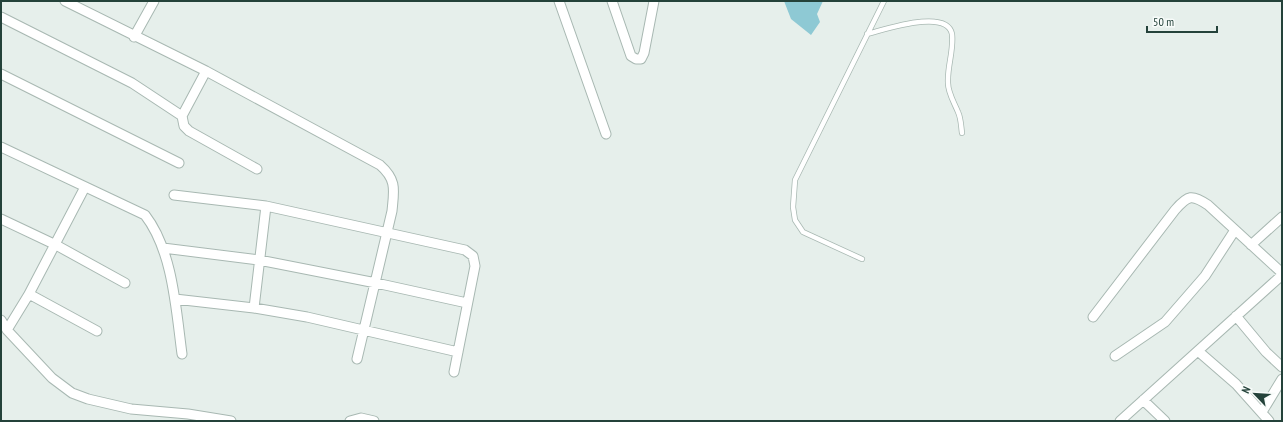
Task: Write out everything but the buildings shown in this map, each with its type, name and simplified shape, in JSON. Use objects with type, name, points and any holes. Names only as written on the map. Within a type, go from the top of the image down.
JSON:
[{"type":"street","points":[[65,1],[134,38],[206,72],[380,165],[390,174],[394,191],[387,233],[357,359]]},
{"type":"street","points":[[134,38],[154,1]]},
{"type":"street","points":[[559,1],[606,134]]},
{"type":"street","points":[[612,1],[631,56],[636,59],[641,58],[644,53],[654,1]]},
{"type":"street","points":[[1,17],[132,83],[182,116]]},
{"type":"street","points":[[206,72],[182,116],[184,126],[189,131],[257,169]]},
{"type":"street","points":[[1,74],[179,163]]},
{"type":"street","points":[[1,147],[145,215],[153,225],[163,248],[175,299],[182,354]]},
{"type":"street","points":[[7,330],[29,294],[86,187]]},
{"type":"street","points":[[174,195],[266,206],[465,250],[473,256],[475,266],[454,372]]},
{"type":"street","points":[[1093,317],[1184,200],[1191,197],[1197,198],[1235,230],[1282,274],[1120,421]]},
{"type":"street","points":[[254,308],[266,206]]},
{"type":"street","points":[[1251,245],[1282,217]]},
{"type":"street","points":[[1,219],[56,245],[125,283]]},
{"type":"street","points":[[1115,356],[1165,322],[1205,276],[1235,230]]},
{"type":"street","points":[[163,248],[259,260],[376,283],[467,304]]},
{"type":"street","points":[[29,294],[97,331]]},
{"type":"street","points":[[175,299],[254,308],[307,317],[458,352]]},
{"type":"street","points":[[1236,316],[1266,352],[1282,367]]},
{"type":"street","points":[[1,320],[7,330],[52,378],[72,393],[130,409],[231,421]]},
{"type":"street","points":[[1198,351],[1236,384],[1269,421]]},
{"type":"street","points":[[1262,412],[1282,379]]},
{"type":"street","points":[[1143,400],[1165,421]]},
{"type":"street","points":[[350,421],[361,418],[374,421]]},
{"type":"lane","points":[[862,259],[803,232],[795,220],[793,207],[795,180],[884,1]]},
{"type":"lane","points":[[867,34],[922,21],[940,22],[950,29],[952,43],[948,83],[950,95],[959,113],[962,133]]},
{"type":"water","points":[[784,1],[823,1],[817,14],[820,22],[811,35],[791,19]]}]
